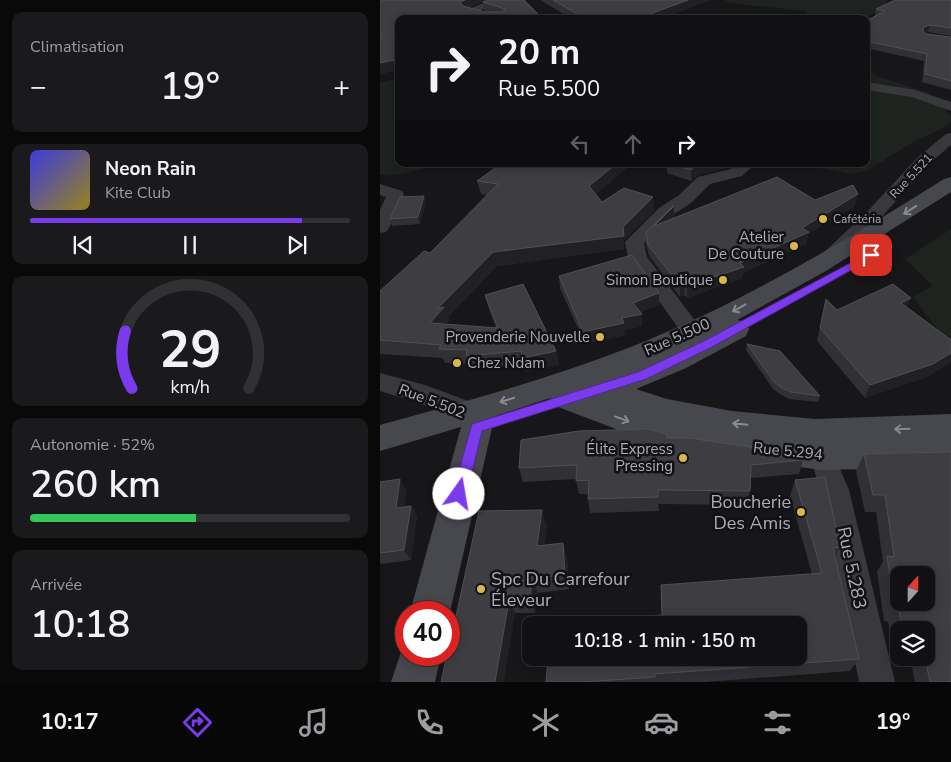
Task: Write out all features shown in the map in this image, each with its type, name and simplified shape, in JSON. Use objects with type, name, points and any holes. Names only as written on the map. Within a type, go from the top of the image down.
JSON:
[{"type":"main road","name":"Rue 5.500","points":[[572,389],[630,358],[726,314],[879,230],[951,183]]},
{"type":"main road","name":"Rue 5.500","points":[[380,458],[473,420],[572,389],[642,376],[708,344],[883,249],[951,204]]},
{"type":"main road","name":"Rue 5.294","points":[[572,389],[732,424],[815,432],[951,427]]},
{"type":"main road","name":"Rue 5.294","points":[[572,389],[654,431],[730,445],[822,456],[951,453]]},
{"type":"main road","name":"Rue 5.500","points":[[380,438],[473,420]]},
{"type":"main road","points":[[432,601],[473,420]]},
{"type":"main road","points":[[413,682],[417,666]]},
{"type":"street","points":[[484,15],[469,11],[500,0]]},
{"type":"street","points":[[870,87],[906,92],[951,108]]},
{"type":"street","name":"Rue 5.521","points":[[829,258],[872,217],[924,160],[951,137]]},
{"type":"street","points":[[692,331],[638,258],[634,242],[665,212],[686,199],[704,180],[736,173],[743,167]]},
{"type":"street","points":[[380,189],[396,195],[380,228]]},
{"type":"street","name":"Rue 5.502","points":[[380,382],[416,392],[473,420]]},
{"type":"street","name":"Rue 5.283","points":[[822,456],[836,490],[877,682]]},
{"type":"shaded area","points":[[724,0],[887,0],[886,4],[870,16],[806,15],[805,11],[730,3]]},
{"type":"shaded area","points":[[870,61],[872,63],[871,71],[877,76],[929,93],[951,116],[951,122],[943,128],[915,141],[866,171],[851,174],[815,167],[870,167]]},
{"type":"shaded area","points":[[395,79],[395,167],[429,167],[401,174],[380,175],[380,83]]},
{"type":"shaded area","points":[[951,229],[951,344],[946,341],[913,297],[933,286],[905,259]]},
{"type":"building","points":[[380,0],[465,0],[460,2],[463,6],[485,12],[503,12],[505,9],[483,2],[488,0],[524,0],[539,15],[395,15],[395,60],[380,63],[380,35],[382,35],[380,34]]},
{"type":"building","points":[[553,0],[688,0],[646,15],[579,15]]},
{"type":"building","points":[[895,0],[951,0],[951,28],[930,25],[924,27],[923,31],[926,34],[951,37],[951,81],[925,74],[927,54],[870,42],[870,19],[885,11],[876,9]]},
{"type":"building","points":[[497,167],[612,167],[589,186],[602,202],[624,188],[653,197],[623,227],[624,236],[493,252],[437,309],[444,307],[430,323],[498,328],[485,295],[523,284],[556,351],[523,358],[521,351],[466,356],[467,350],[439,349],[441,345],[380,340],[380,291],[424,251],[430,253],[498,184],[477,181]]},
{"type":"building","points":[[682,167],[694,167],[691,170]]},
{"type":"building","points":[[777,177],[815,200],[853,185],[858,194],[802,228],[809,232],[740,263],[744,267],[687,286],[685,283],[680,285],[648,245],[646,232],[673,206],[654,226]]},
{"type":"building","points":[[424,196],[418,217],[390,219],[400,197]]},
{"type":"building","points":[[632,255],[659,293],[633,303],[642,314],[622,318],[624,323],[583,332],[559,276]]},
{"type":"building","points":[[893,284],[911,298],[901,303],[951,340],[951,353],[933,364],[870,385],[820,328],[826,299],[837,310]]},
{"type":"building","points":[[747,344],[780,351],[820,396],[791,392],[782,388],[774,382]]},
{"type":"building","points":[[647,429],[666,434],[667,438],[689,438],[803,455],[803,460],[751,465],[750,491],[658,490],[658,497],[588,499],[589,480],[576,481],[577,465],[519,468],[521,440],[579,431]]},
{"type":"building","points":[[951,452],[951,682],[930,682],[927,666],[935,666],[935,621],[901,621],[899,611],[935,611],[935,566],[890,566],[890,578],[887,556],[894,557],[885,495],[873,495],[864,454]]},
{"type":"building","points":[[825,477],[840,547],[833,548],[859,659],[807,663],[807,616],[646,616],[662,615],[661,585],[822,573],[795,480]]},
{"type":"building","points":[[400,479],[396,508],[411,506],[404,550],[380,553],[380,482]]},
{"type":"building","points":[[542,510],[537,546],[563,543],[565,575],[532,579],[530,599],[509,600],[495,682],[441,682],[445,666],[460,666],[459,601],[479,511]]},
{"type":"building","points":[[547,666],[764,666],[655,674],[655,677],[584,682],[546,682]]},
{"type":"place","name":"Cafétéria","points":[[823,219]]},
{"type":"place","name":"Atelier De Couture","points":[[794,246]]},
{"type":"place","name":"Simon Boutique","points":[[723,280]]},
{"type":"place","name":"Provenderie Nouvelle","points":[[600,337]]},
{"type":"place","name":"Chez Ndam","points":[[457,363]]},
{"type":"place","name":"Élite Express Pressing","points":[[683,458]]},
{"type":"place","name":"Boucherie Des Amis","points":[[801,512]]},
{"type":"place","name":"Spc Du Carrefour Éleveur","points":[[481,589]]},
{"type":"route","points":[[459,494],[476,428],[642,376],[676,361],[871,255]]}]
